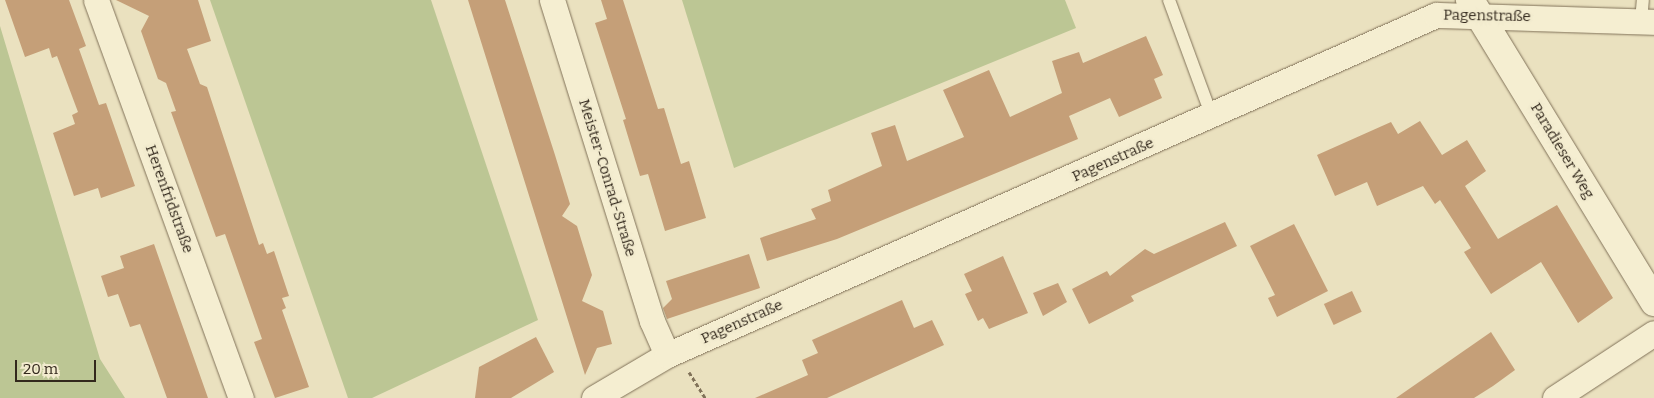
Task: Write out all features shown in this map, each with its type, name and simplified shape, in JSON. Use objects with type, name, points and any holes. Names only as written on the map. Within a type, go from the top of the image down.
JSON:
[{"type":"street","name":"Herenfridstraße","points":[[96,0],[241,398]]},
{"type":"street","name":"Meister-Conrad-Straße","points":[[552,0],[652,321],[667,355]]},
{"type":"street","name":"Pagenstraße","points":[[594,398],[667,355],[1212,117],[1436,15],[1475,8],[1646,14]]},
{"type":"street","name":"Paradieser Weg","points":[[1475,8],[1654,302]]},
{"type":"street","points":[[1555,398],[1654,332]]},
{"type":"lane","points":[[1169,0],[1212,117]]},
{"type":"green space","points":[[210,0],[431,0],[538,320],[372,398],[348,398]]},
{"type":"green space","points":[[682,0],[1065,0],[1076,28],[734,168]]},
{"type":"green space","points":[[0,26],[100,359],[125,398],[0,398]]},
{"type":"building","points":[[5,0],[69,0],[86,46],[79,49],[99,105],[106,103],[135,186],[101,198],[98,188],[74,196],[53,133],[75,124],[72,115],[78,112],[57,56],[52,58],[49,48],[25,57]]},
{"type":"building","points":[[116,0],[198,0],[211,41],[187,49],[200,84],[207,87],[259,245],[263,243],[267,254],[274,251],[289,296],[282,298],[286,308],[282,310],[309,387],[275,398],[254,342],[262,339],[225,234],[216,237],[171,112],[176,111],[166,83],[158,79],[141,31],[149,16]]},
{"type":"building","points":[[468,0],[505,0],[555,155],[570,204],[562,216],[577,226],[592,275],[582,301],[603,311],[612,344],[597,348],[585,375]]},
{"type":"building","points":[[601,0],[623,0],[658,109],[664,108],[681,164],[689,161],[706,218],[665,231],[648,174],[640,176],[623,120],[626,119],[595,23],[607,19]]},
{"type":"building","points":[[1146,36],[1163,75],[1154,79],[1162,98],[1119,117],[1110,98],[1069,116],[1078,139],[837,239],[767,261],[760,238],[816,219],[811,209],[831,201],[828,190],[882,166],[871,133],[895,125],[907,161],[964,137],[943,90],[989,70],[1010,117],[1062,93],[1052,61],[1079,52],[1083,63]]},
{"type":"building","points":[[1420,121],[1442,155],[1467,140],[1486,171],[1465,186],[1498,239],[1557,205],[1613,298],[1578,323],[1541,262],[1491,294],[1464,252],[1471,248],[1440,200],[1435,204],[1423,186],[1377,206],[1367,182],[1335,196],[1317,155],[1391,122],[1398,134]]},
{"type":"building","points":[[1225,222],[1237,246],[1131,296],[1134,301],[1089,324],[1072,289],[1107,271],[1110,276],[1145,249],[1154,254]]},
{"type":"building","points":[[1294,224],[1328,291],[1277,317],[1268,298],[1275,295],[1250,246]]},
{"type":"building","points":[[154,244],[208,398],[167,398],[140,324],[130,327],[118,294],[108,297],[101,276],[124,268],[120,256]]},
{"type":"building","points":[[749,254],[760,288],[667,319],[663,308],[672,299],[666,281]]},
{"type":"building","points":[[1003,256],[1028,313],[989,329],[983,318],[978,321],[965,294],[972,291],[964,274]]},
{"type":"building","points":[[1058,283],[1067,302],[1043,316],[1033,293]]},
{"type":"building","points":[[1352,291],[1362,312],[1334,325],[1324,304]]},
{"type":"building","points":[[902,300],[914,328],[932,320],[944,345],[827,398],[755,398],[808,375],[802,360],[818,353],[812,340]]},
{"type":"building","points":[[1491,332],[1515,370],[1493,386],[1474,398],[1396,398]]},
{"type":"building","points":[[536,337],[554,372],[511,398],[475,398],[479,367]]}]
